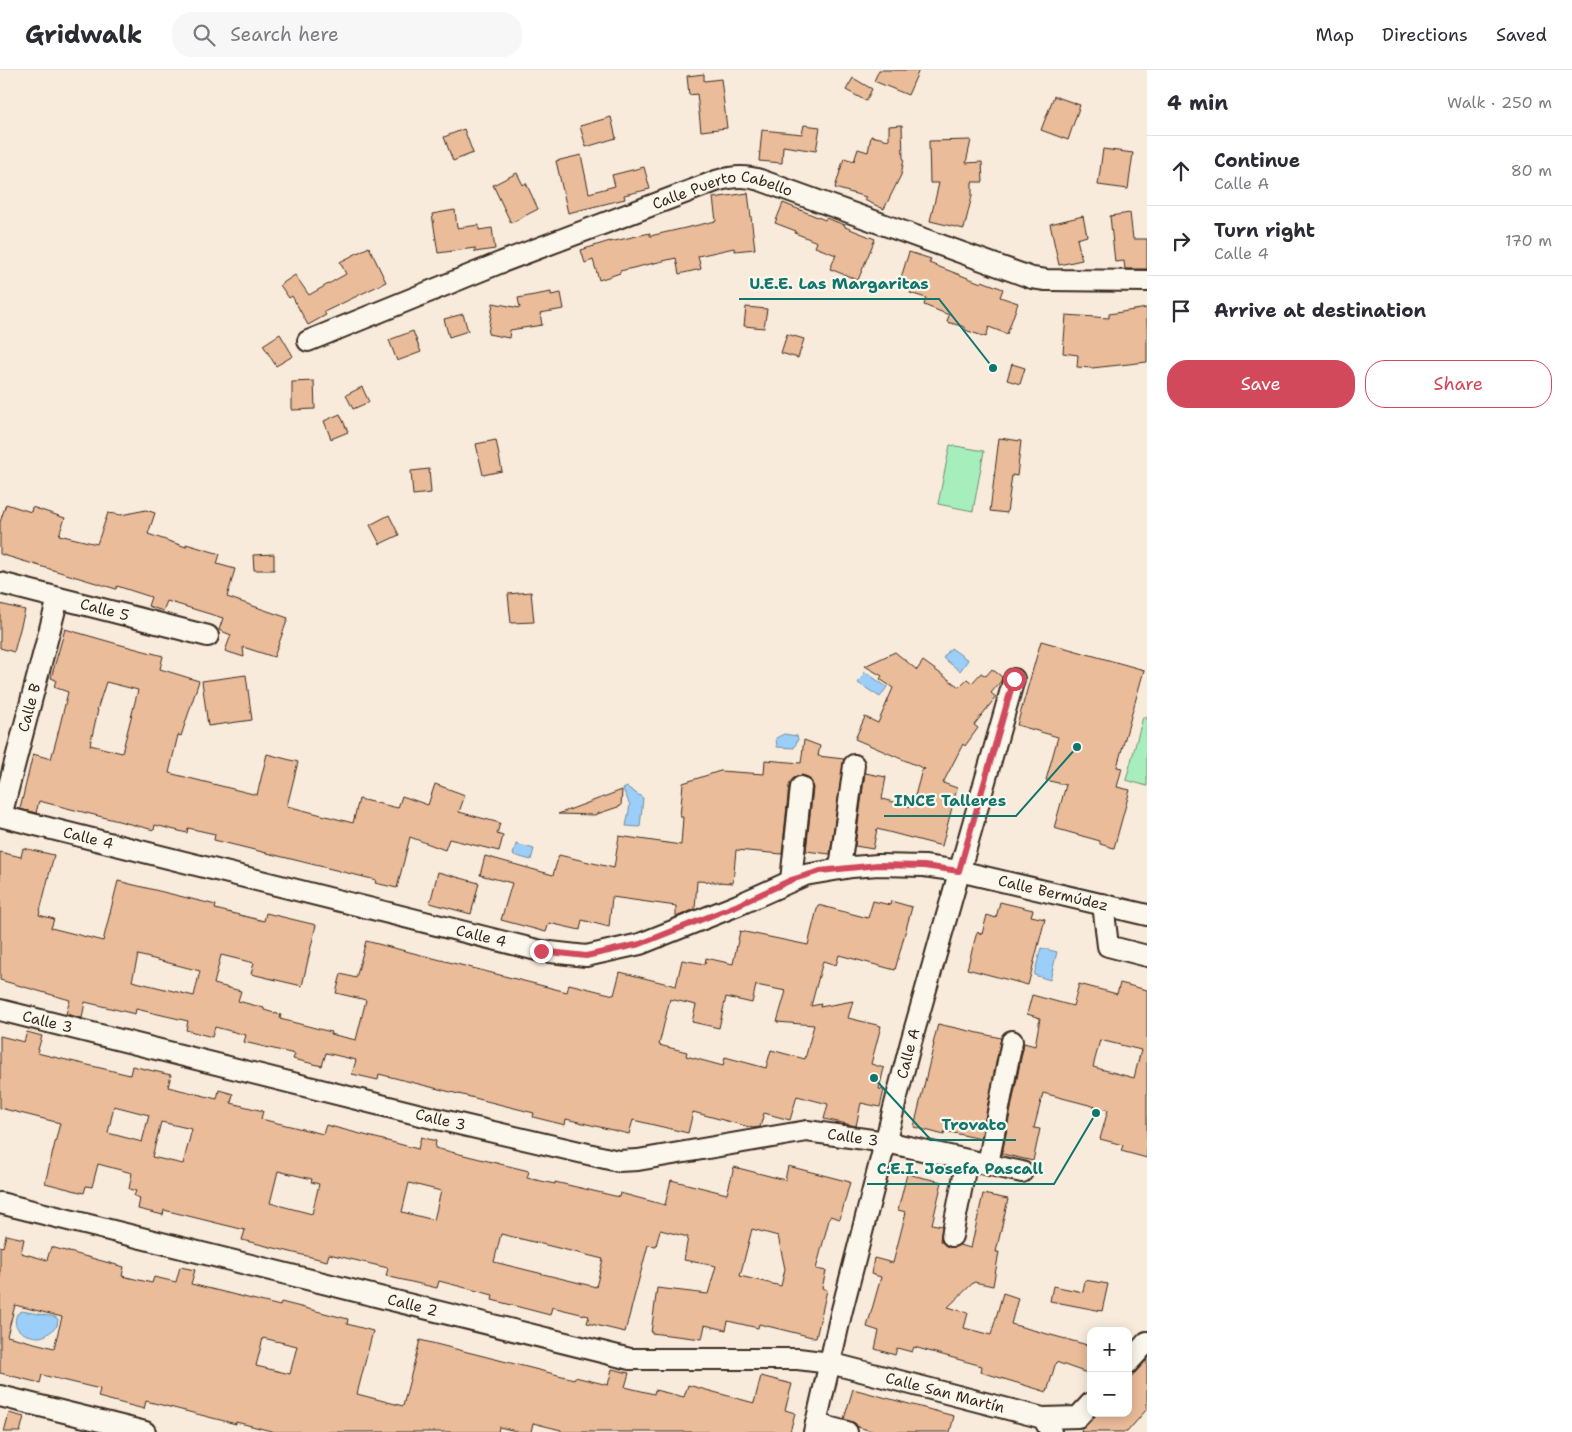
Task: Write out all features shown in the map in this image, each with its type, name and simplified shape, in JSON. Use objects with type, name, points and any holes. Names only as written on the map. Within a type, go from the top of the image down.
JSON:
[{"type":"street","name":"Calle Puerto Cabello","points":[[308,341],[502,262],[716,181],[734,176],[750,176],[1032,278],[1046,280],[1147,281]]},
{"type":"street","name":"Calle 5","points":[[0,583],[208,636]]},
{"type":"street","name":"Calle B","points":[[0,816],[58,598]]},
{"type":"street","name":"Calle A","points":[[815,1428],[841,1314],[911,1042],[1014,679]]},
{"type":"street","points":[[840,868],[854,765]]},
{"type":"street","points":[[791,880],[801,787]]},
{"type":"street","name":"Calle 4","points":[[0,816],[541,951],[574,956],[596,955],[640,944],[738,905],[791,880],[820,871],[878,865],[924,866],[959,871]]},
{"type":"street","name":"Calle Bermúdez","points":[[959,871],[1147,915]]},
{"type":"street","points":[[1103,904],[1108,946],[1147,956]]},
{"type":"street","name":"Calle 3","points":[[0,1010],[433,1118],[618,1161],[638,1160],[807,1131],[886,1142],[1022,1172]]},
{"type":"street","points":[[988,1164],[1012,1041]]},
{"type":"street","points":[[952,1236],[967,1160]]},
{"type":"street","name":"Calle 2","points":[[0,1203],[630,1359],[798,1359],[830,1363]]},
{"type":"street","points":[[1132,1359],[1147,1342]]},
{"type":"street","name":"Calle San Martín","points":[[830,1363],[1047,1425],[1078,1417],[1087,1407]]},
{"type":"street","points":[[0,1396],[145,1432]]},
{"type":"street","points":[[815,1428],[846,1432]]},
{"type":"green space","points":[[950,445],[984,451],[973,511],[938,504]]},
{"type":"green space","points":[[1143,717],[1147,718],[1147,786],[1126,780]]},
{"type":"water","points":[[951,648],[968,660],[960,671],[943,658]]},
{"type":"water","points":[[865,672],[887,687],[880,697],[858,683]]},
{"type":"water","points":[[784,734],[797,736],[798,739],[794,748],[777,747],[776,738]]},
{"type":"water","points":[[627,787],[643,798],[640,827],[626,826],[630,805],[623,789]]},
{"type":"water","points":[[516,844],[534,849],[531,860],[513,855]]},
{"type":"water","points":[[1041,948],[1057,952],[1050,980],[1034,975]]},
{"type":"water","points":[[22,1311],[55,1317],[58,1319],[57,1326],[50,1333],[40,1337],[25,1334],[18,1328],[15,1320],[17,1314]]},
{"type":"building","points":[[879,70],[919,70],[908,95],[874,81]]},
{"type":"building","points":[[704,74],[704,81],[721,79],[727,128],[701,131],[697,94],[689,95],[687,76]]},
{"type":"building","points":[[853,78],[872,89],[866,101],[846,90]]},
{"type":"building","points":[[1054,96],[1080,105],[1068,140],[1041,130]]},
{"type":"building","points":[[611,117],[616,138],[586,147],[580,126]]},
{"type":"building","points":[[804,125],[820,127],[816,151],[783,146],[782,163],[759,161],[762,130],[802,134]]},
{"type":"building","points":[[902,125],[904,159],[901,175],[884,209],[864,200],[866,197],[835,188],[844,158],[854,161],[858,149],[868,152],[871,136],[889,140],[889,126]]},
{"type":"building","points":[[464,129],[473,153],[453,161],[444,137]]},
{"type":"building","points":[[971,140],[966,163],[982,162],[983,182],[972,182],[972,196],[964,229],[930,221],[939,183],[930,183],[929,141]]},
{"type":"building","points":[[1103,149],[1133,153],[1128,189],[1098,185]]},
{"type":"building","points":[[581,155],[589,193],[615,186],[612,175],[644,167],[650,189],[624,195],[625,199],[568,213],[556,161]]},
{"type":"building","points":[[517,173],[523,185],[526,183],[538,209],[511,223],[493,185]]},
{"type":"building","points":[[748,193],[755,249],[735,251],[734,248],[698,256],[701,269],[679,274],[676,258],[620,271],[620,273],[599,280],[593,260],[585,263],[581,250],[610,241],[650,233],[650,236],[716,221],[713,198]]},
{"type":"building","points":[[783,203],[825,220],[826,218],[845,225],[845,227],[875,239],[858,280],[830,269],[836,255],[815,247],[817,242],[775,223]]},
{"type":"building","points":[[455,210],[457,228],[479,225],[479,230],[492,228],[495,249],[475,252],[475,248],[438,253],[432,214]]},
{"type":"building","points":[[1130,213],[1133,239],[1147,239],[1147,269],[1125,269],[1124,261],[1115,262],[1110,216]]},
{"type":"building","points":[[1083,216],[1087,236],[1077,239],[1082,260],[1059,265],[1050,224]]},
{"type":"building","points":[[369,247],[386,282],[324,312],[326,315],[308,325],[292,296],[289,298],[280,285],[295,275],[309,295],[346,274],[340,262]]},
{"type":"building","points":[[909,252],[931,259],[929,263],[981,283],[982,281],[1003,289],[1000,297],[1018,303],[1007,334],[989,327],[986,337],[965,330],[965,327],[947,322],[949,315],[924,305],[926,298],[910,293],[912,289],[899,284]]},
{"type":"building","points":[[551,292],[551,295],[561,293],[564,309],[540,313],[542,325],[510,330],[509,338],[488,334],[493,303],[520,308],[518,298]]},
{"type":"building","points":[[746,307],[767,309],[764,328],[744,326]]},
{"type":"building","points":[[1147,308],[1147,362],[1092,368],[1077,367],[1078,355],[1063,353],[1066,315],[1109,318],[1109,314]]},
{"type":"building","points":[[463,314],[468,331],[449,337],[444,319]]},
{"type":"building","points":[[413,331],[421,352],[397,361],[389,340]]},
{"type":"building","points":[[280,334],[293,356],[276,366],[263,345]]},
{"type":"building","points":[[787,334],[804,339],[798,358],[781,353]]},
{"type":"building","points":[[1012,364],[1025,368],[1020,384],[1007,380]]},
{"type":"building","points":[[314,381],[315,409],[292,410],[292,382]]},
{"type":"building","points":[[362,387],[369,402],[353,409],[346,395]]},
{"type":"building","points":[[340,414],[348,432],[331,439],[324,421]]},
{"type":"building","points":[[999,438],[1021,441],[1017,476],[1012,475],[1007,513],[990,511]]},
{"type":"building","points":[[496,440],[502,471],[483,475],[476,444]]},
{"type":"building","points":[[429,469],[431,493],[413,495],[411,471]]},
{"type":"building","points":[[6,504],[31,512],[32,507],[65,518],[59,535],[97,544],[108,513],[121,515],[146,510],[155,513],[148,534],[186,547],[186,544],[220,554],[217,564],[235,569],[227,597],[288,618],[274,657],[243,647],[244,657],[225,651],[231,635],[219,630],[223,618],[167,601],[163,611],[148,606],[151,597],[117,586],[116,589],[0,554],[0,522]]},
{"type":"building","points":[[389,515],[399,535],[380,544],[370,525]]},
{"type":"building","points":[[274,554],[274,570],[254,570],[253,555]]},
{"type":"building","points":[[531,592],[534,622],[511,623],[508,594]]},
{"type":"building","points":[[0,604],[25,610],[14,652],[0,648]]},
{"type":"building","points":[[65,629],[163,656],[160,669],[199,681],[181,736],[178,735],[169,773],[257,795],[267,754],[298,762],[287,806],[353,823],[359,799],[398,808],[402,796],[428,805],[435,784],[465,795],[459,812],[500,823],[497,834],[503,836],[499,851],[449,839],[445,850],[410,837],[397,888],[375,883],[376,880],[214,840],[215,834],[188,828],[187,833],[155,825],[154,830],[39,801],[36,813],[20,809],[33,754],[51,759],[68,692],[54,687],[56,680],[51,678]],"holes":[[[106,682],[138,690],[122,753],[90,745],[97,710]]]},
{"type":"building","points":[[1041,641],[1144,670],[1117,767],[1122,768],[1117,787],[1130,790],[1114,848],[1100,844],[1100,841],[1054,828],[1066,785],[1046,780],[1058,737],[1017,725]]},
{"type":"building","points":[[895,652],[917,670],[923,661],[959,687],[967,679],[972,683],[981,673],[986,676],[992,669],[1002,677],[991,693],[996,697],[974,725],[978,728],[965,746],[963,744],[943,783],[957,788],[942,846],[877,829],[873,849],[855,846],[865,773],[886,777],[882,799],[912,807],[922,770],[925,769],[855,739],[865,717],[878,723],[893,688],[880,679],[882,676],[865,666]]},
{"type":"building","points":[[246,675],[252,720],[208,726],[202,681]]},
{"type":"building","points":[[804,740],[820,746],[818,756],[844,759],[830,854],[806,851],[813,788],[812,782],[808,777],[797,776],[789,786],[782,854],[736,850],[733,883],[697,881],[695,909],[676,917],[676,906],[612,897],[609,927],[582,920],[580,930],[549,923],[546,932],[501,920],[512,883],[480,875],[485,856],[553,875],[559,855],[614,868],[619,836],[681,845],[683,817],[680,817],[683,783],[720,771],[764,774],[765,760],[801,763]]},
{"type":"building","points":[[622,790],[621,806],[594,815],[558,814]]},
{"type":"building","points":[[23,848],[54,855],[39,915],[54,919],[51,928],[103,941],[118,881],[216,905],[215,909],[264,921],[266,913],[316,925],[302,986],[251,974],[254,963],[221,955],[214,984],[241,991],[238,1001],[281,1015],[280,1019],[356,1040],[366,1000],[336,993],[341,974],[356,978],[366,941],[567,992],[569,984],[614,995],[620,972],[676,986],[682,960],[705,964],[706,958],[733,964],[740,931],[808,945],[818,905],[868,918],[873,901],[890,905],[891,901],[912,907],[895,970],[839,955],[836,965],[823,961],[811,1006],[821,1004],[820,1007],[853,1001],[848,1018],[881,1026],[871,1064],[884,1068],[879,1089],[884,1090],[880,1107],[861,1103],[856,1126],[824,1119],[828,1104],[797,1096],[790,1120],[764,1113],[760,1127],[753,1128],[693,1112],[688,1133],[633,1120],[629,1134],[566,1119],[565,1125],[533,1117],[534,1113],[379,1074],[378,1080],[352,1074],[356,1060],[326,1053],[322,1066],[293,1059],[295,1054],[244,1042],[246,1035],[215,1027],[212,1037],[186,1030],[188,1021],[136,1009],[135,1014],[85,1002],[82,1018],[66,1014],[70,1000],[0,980],[0,852],[21,857]],"holes":[[[138,955],[200,971],[194,996],[132,981]],[[756,985],[786,991],[777,1022],[814,1025],[805,1059],[771,1050],[766,1068],[725,1057],[723,1066],[686,1056],[687,1052],[659,1045],[670,999],[696,1005],[692,1022],[719,1028],[726,997],[752,1003]]]},
{"type":"building","points":[[438,872],[479,883],[471,914],[430,903]]},
{"type":"building","points":[[1000,902],[1033,910],[1031,916],[1045,919],[1028,985],[967,969],[977,932],[982,934],[987,915],[996,918]]},
{"type":"building","points":[[1120,983],[1147,990],[1147,1158],[1121,1151],[1123,1145],[1100,1139],[1108,1110],[1043,1093],[1034,1128],[1040,1129],[1033,1161],[1002,1154],[1024,1043],[1035,1046],[1040,1018],[1027,1014],[1032,995],[1073,1006],[1079,984],[1117,994]],"holes":[[[1100,1040],[1141,1050],[1134,1078],[1093,1067]]]},
{"type":"building","points":[[938,1024],[1001,1038],[981,1139],[945,1131],[944,1135],[914,1127]]},
{"type":"building","points":[[27,1032],[42,1036],[37,1053],[130,1075],[132,1066],[171,1075],[168,1087],[217,1099],[219,1090],[233,1094],[231,1103],[263,1111],[261,1119],[323,1134],[326,1125],[418,1149],[421,1137],[436,1141],[435,1148],[529,1171],[527,1178],[555,1184],[555,1182],[619,1197],[620,1193],[665,1205],[671,1180],[727,1194],[734,1167],[785,1180],[788,1166],[850,1182],[840,1219],[830,1216],[816,1269],[826,1271],[822,1288],[827,1290],[816,1338],[759,1324],[758,1328],[728,1321],[726,1330],[705,1325],[702,1339],[651,1333],[657,1288],[708,1294],[716,1266],[684,1260],[688,1237],[660,1230],[656,1246],[648,1245],[625,1332],[587,1323],[589,1316],[552,1307],[550,1315],[492,1300],[493,1295],[439,1281],[437,1288],[386,1276],[388,1268],[329,1254],[327,1261],[242,1240],[245,1230],[164,1210],[163,1215],[138,1209],[140,1198],[134,1196],[136,1191],[129,1189],[132,1173],[98,1164],[92,1187],[86,1186],[84,1193],[45,1183],[60,1123],[0,1108],[0,1036],[24,1042]],"holes":[[[114,1106],[149,1115],[142,1142],[108,1133]],[[161,1122],[192,1129],[183,1164],[152,1157]],[[278,1171],[312,1179],[311,1182],[319,1184],[312,1214],[270,1203]],[[409,1183],[441,1191],[434,1220],[402,1212]],[[752,1229],[778,1236],[785,1269],[781,1286],[740,1276]],[[501,1234],[603,1259],[596,1287],[494,1262]]]},
{"type":"building","points":[[907,1174],[942,1182],[932,1224],[942,1226],[940,1241],[949,1247],[959,1245],[971,1248],[983,1194],[1008,1199],[996,1252],[999,1252],[993,1286],[974,1282],[948,1307],[968,1313],[964,1328],[991,1335],[1003,1293],[1018,1298],[1011,1324],[1087,1345],[1087,1373],[1056,1362],[1047,1392],[981,1372],[982,1366],[914,1347],[912,1352],[897,1348],[895,1355],[875,1349],[879,1331],[867,1327],[881,1277],[871,1274],[874,1258],[893,1263],[906,1212],[898,1210]]},
{"type":"building","points":[[6,1235],[24,1239],[21,1253],[47,1260],[51,1247],[124,1267],[122,1276],[152,1283],[154,1277],[176,1282],[180,1267],[195,1270],[191,1284],[280,1306],[281,1302],[348,1319],[347,1324],[373,1331],[357,1394],[403,1406],[420,1340],[574,1379],[575,1377],[608,1385],[612,1369],[629,1373],[625,1387],[654,1394],[655,1390],[684,1397],[688,1385],[754,1403],[761,1376],[792,1384],[785,1410],[795,1413],[790,1432],[561,1432],[561,1430],[533,1423],[531,1432],[520,1432],[499,1427],[498,1432],[275,1432],[146,1401],[144,1409],[98,1397],[100,1389],[42,1375],[40,1383],[0,1373],[0,1246],[3,1247]],"holes":[[[15,1305],[62,1317],[54,1348],[7,1336]],[[263,1338],[297,1346],[290,1374],[256,1366]]]},
{"type":"building","points":[[1085,1280],[1108,1284],[1102,1311],[1050,1301],[1053,1286],[1083,1292]]},
{"type":"building","points":[[1147,1360],[1147,1409],[1127,1432],[1080,1432],[1094,1417],[1132,1417],[1132,1376]]},
{"type":"building","points":[[853,1389],[954,1416],[950,1432],[875,1432],[858,1427],[855,1423],[844,1419]]},
{"type":"building","points":[[9,1413],[24,1417],[20,1432],[4,1432]]},
{"type":"place","name":"U.E.E. Las Margaritas","points":[[993,368]]},
{"type":"place","name":"INCE Talleres","points":[[1077,747]]},
{"type":"place","name":"Trovato","points":[[874,1078]]},
{"type":"place","name":"C.E.I. Josefa Pascall","points":[[1096,1113]]},
{"type":"route","points":[[541,951],[586,956],[640,944],[738,905],[791,880],[820,871],[852,866],[878,865],[938,867],[959,871],[1014,679]]}]
